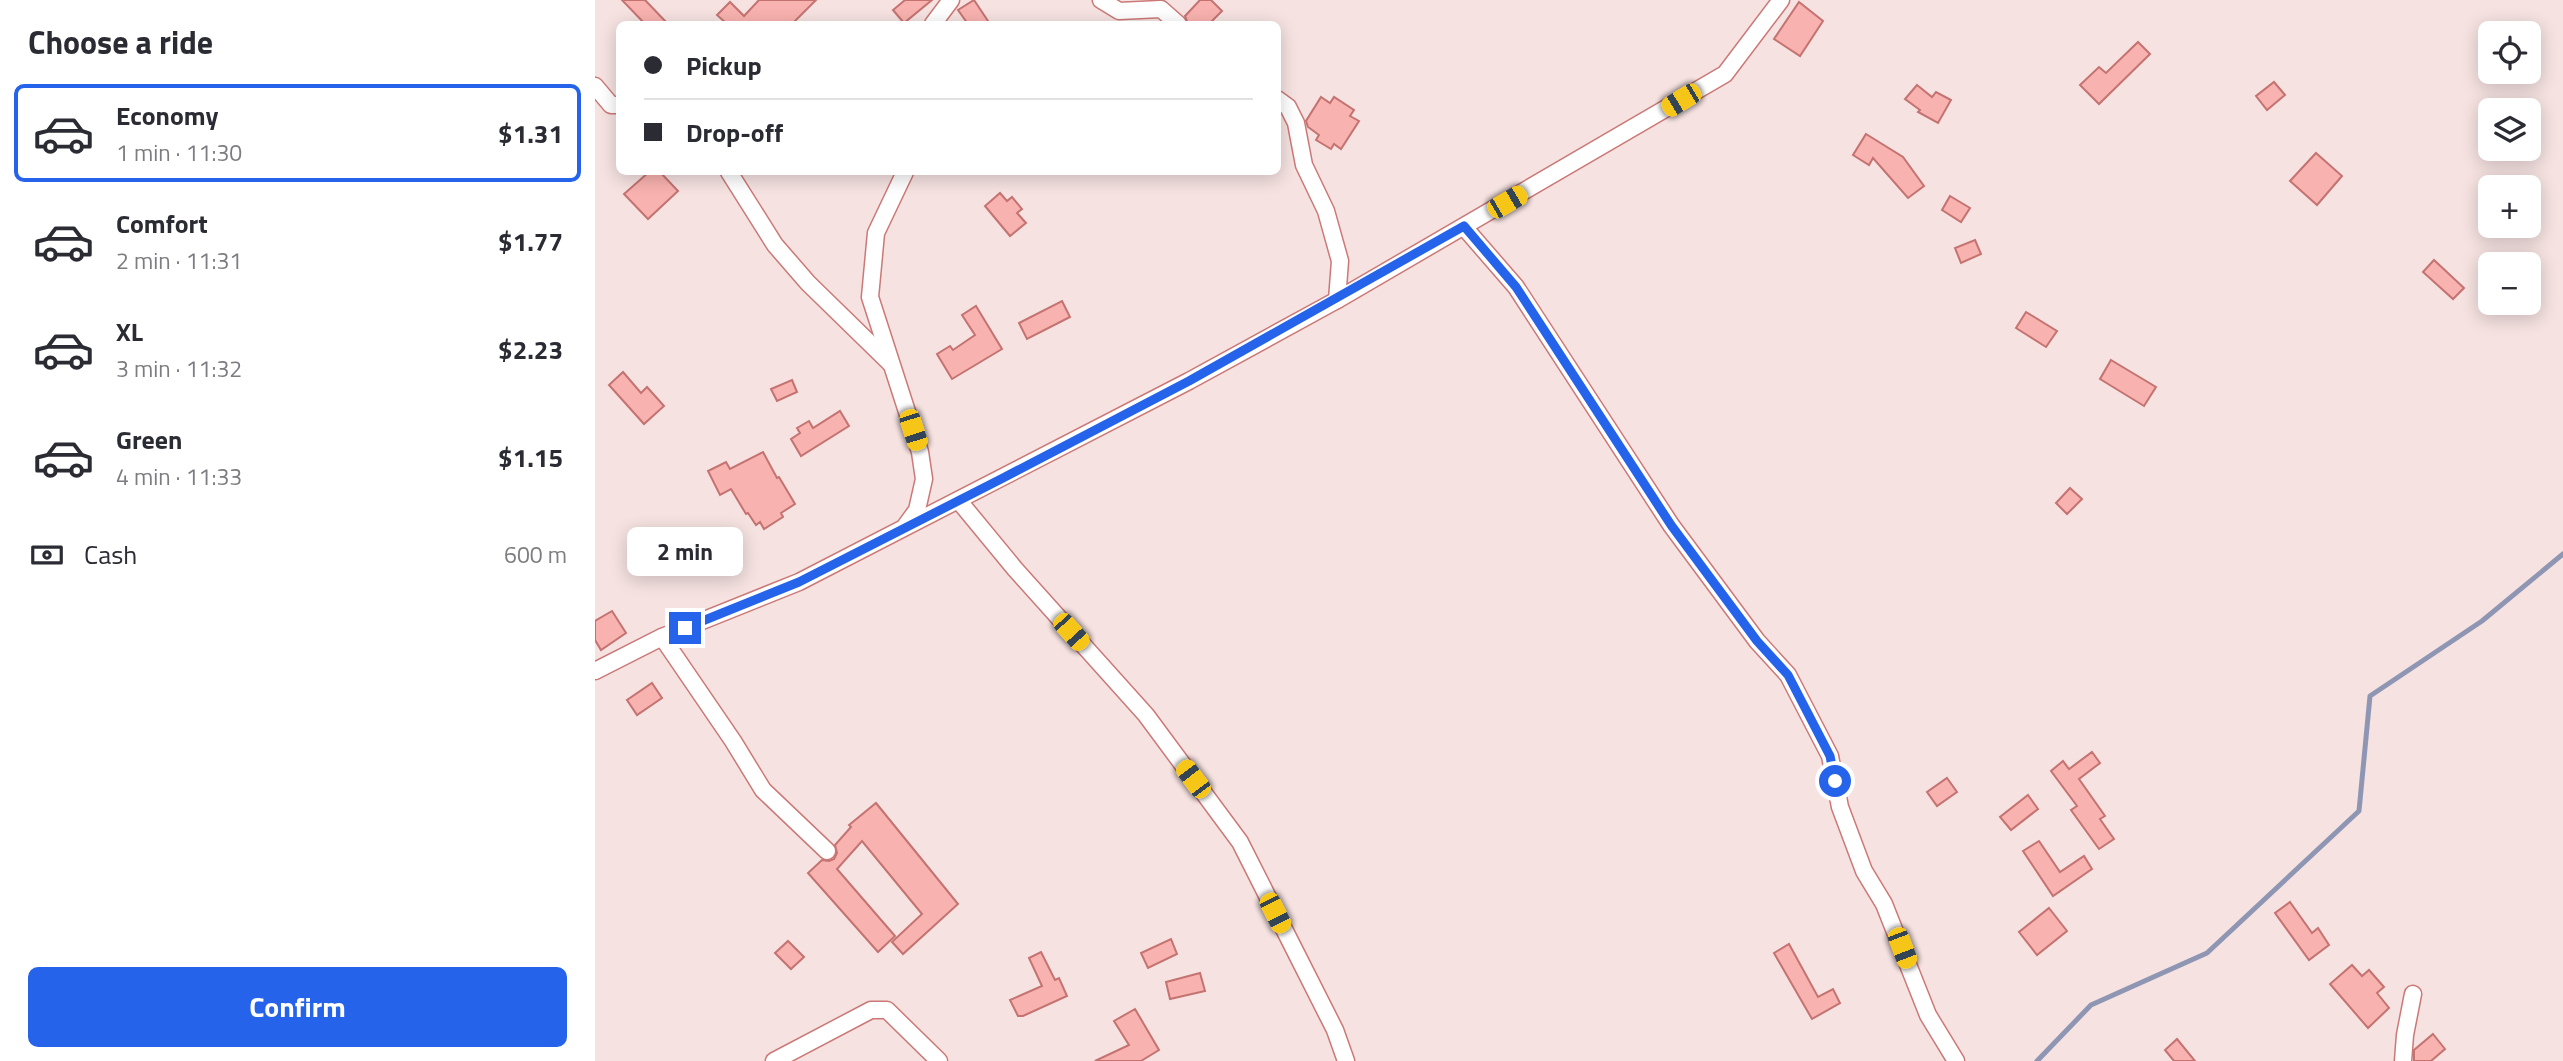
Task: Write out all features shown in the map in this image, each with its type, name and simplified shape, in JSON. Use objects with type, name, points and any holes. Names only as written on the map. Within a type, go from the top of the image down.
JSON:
[{"type":"street","points":[[935,21],[951,0]]},
{"type":"street","points":[[1101,0],[1119,11],[1161,9],[1175,21]]},
{"type":"street","points":[[595,671],[662,637],[799,582],[1189,381],[1337,300],[1725,74],[1781,0]]},
{"type":"street","points":[[595,86],[611,104],[616,105]]},
{"type":"street","points":[[1281,102],[1288,107],[1296,122],[1304,165],[1329,224],[1340,261],[1337,300]]},
{"type":"street","points":[[731,175],[775,245],[808,283],[892,365]]},
{"type":"street","points":[[904,175],[876,233],[870,297],[920,452],[924,479],[917,510],[904,528]]},
{"type":"street","points":[[1464,226],[1516,287],[1671,525],[1757,641],[1788,675],[1830,756],[1840,807],[1864,871],[1884,904],[1928,1015],[1956,1061]]},
{"type":"street","points":[[959,500],[1015,569],[1146,715],[1240,842],[1335,1030],[1346,1061]]},
{"type":"street","points":[[662,637],[763,790],[827,851]]},
{"type":"street","points":[[2403,1061],[2413,994]]},
{"type":"street","points":[[774,1061],[871,1010],[887,1010],[939,1061]]},
{"type":"building","points":[[622,0],[645,0],[665,21],[642,21]]},
{"type":"building","points":[[759,0],[816,0],[795,21],[724,21],[717,15],[730,2],[744,16]]},
{"type":"building","points":[[905,0],[932,0],[906,21],[902,21],[893,10]]},
{"type":"building","points":[[974,0],[988,21],[966,21],[958,10]]},
{"type":"building","points":[[1200,0],[1211,0],[1222,11],[1212,21],[1187,21],[1185,16]]},
{"type":"building","points":[[1799,2],[1823,21],[1800,56],[1774,39]]},
{"type":"building","points":[[2138,42],[2150,54],[2099,104],[2080,85],[2099,67],[2106,73]]},
{"type":"building","points":[[2274,82],[2285,95],[2267,110],[2256,96]]},
{"type":"building","points":[[1917,85],[1932,97],[1936,92],[1951,100],[1938,123],[1918,112],[1920,110],[1905,99]]},
{"type":"building","points":[[1321,97],[1330,103],[1334,97],[1354,110],[1350,116],[1359,121],[1341,149],[1334,144],[1331,149],[1316,140],[1319,135],[1308,127],[1306,121]]},
{"type":"building","points":[[1866,134],[1903,157],[1924,186],[1908,198],[1873,158],[1869,165],[1853,155]]},
{"type":"building","points":[[2316,153],[2342,176],[2317,205],[2290,181]]},
{"type":"building","points":[[646,175],[663,175],[678,191],[648,219],[624,194]]},
{"type":"building","points":[[1000,193],[1007,201],[1012,197],[1022,209],[1017,213],[1026,223],[1010,236],[985,206]]},
{"type":"building","points":[[1950,196],[1970,208],[1961,222],[1942,210]]},
{"type":"building","points":[[1975,240],[1981,254],[1961,263],[1955,248]]},
{"type":"building","points":[[2434,260],[2464,288],[2453,299],[2423,272]]},
{"type":"building","points":[[1062,301],[1070,317],[1027,339],[1019,323]]},
{"type":"building","points":[[976,306],[1002,349],[952,379],[937,354],[950,346],[953,350],[975,335],[962,315]]},
{"type":"building","points":[[2026,312],[2057,331],[2046,347],[2016,328]]},
{"type":"building","points":[[2111,360],[2156,387],[2144,406],[2100,379]]},
{"type":"building","points":[[623,372],[641,393],[647,387],[664,406],[644,424],[609,385]]},
{"type":"building","points":[[792,380],[797,392],[777,401],[771,389]]},
{"type":"building","points":[[840,411],[849,426],[801,456],[791,439],[800,433],[797,428],[809,421],[813,428]]},
{"type":"building","points":[[763,452],[795,504],[781,513],[783,517],[764,529],[760,522],[756,525],[748,513],[746,514],[731,489],[720,495],[708,471],[726,462],[730,469]]},
{"type":"building","points":[[2070,488],[2082,499],[2067,514],[2056,503]]},
{"type":"building","points":[[684,534],[704,562],[689,573],[669,546]]},
{"type":"building","points":[[612,611],[626,633],[601,650],[595,640],[595,621]]},
{"type":"building","points":[[652,683],[662,698],[637,715],[627,700]]},
{"type":"building","points":[[2092,752],[2100,763],[2079,779],[2105,816],[2100,819],[2114,839],[2099,849],[2071,810],[2077,806],[2051,771],[2063,761],[2069,769]]},
{"type":"building","points":[[1947,778],[1957,792],[1937,806],[1927,792]]},
{"type":"building","points":[[2028,795],[2038,809],[2011,830],[2000,817]]},
{"type":"building","points":[[876,803],[958,904],[903,954],[892,942],[922,914],[862,841],[837,869],[895,936],[878,952],[808,873],[822,860],[834,859],[837,853],[835,845],[851,827],[849,825]]},
{"type":"building","points":[[2039,841],[2060,872],[2084,856],[2092,869],[2053,896],[2023,851]]},
{"type":"building","points":[[2290,902],[2312,933],[2318,928],[2329,945],[2309,960],[2275,913]]},
{"type":"building","points":[[2049,908],[2067,931],[2037,955],[2019,932]]},
{"type":"building","points":[[1171,939],[1177,954],[1148,968],[1141,953]]},
{"type":"building","points":[[788,941],[804,957],[791,969],[775,953]]},
{"type":"building","points":[[1789,944],[1818,997],[1833,989],[1840,1003],[1812,1019],[1774,953]]},
{"type":"building","points":[[1041,952],[1055,980],[1059,978],[1067,996],[1018,1016],[1010,1000],[1042,986],[1029,958]]},
{"type":"building","points":[[2352,965],[2362,976],[2369,970],[2384,987],[2377,993],[2389,1008],[2368,1028],[2330,984]]},
{"type":"building","points":[[1200,973],[1205,991],[1170,999],[1166,982]]},
{"type":"building","points":[[1135,1009],[1159,1050],[1141,1061],[1095,1061],[1129,1045],[1114,1021]]},
{"type":"building","points":[[2433,1034],[2445,1049],[2431,1061],[2414,1061],[2414,1050]]},
{"type":"building","points":[[2177,1039],[2195,1061],[2174,1061],[2165,1050]]},
{"type":"waterway","points":[[2037,1061],[2091,1005],[2207,953],[2359,811],[2370,696],[2482,621],[2563,554]]},
{"type":"route","points":[[685,628],[799,582],[1003,478],[1189,381],[1337,300],[1464,226],[1516,287],[1671,525],[1757,641],[1788,675],[1830,756],[1835,781]]}]
